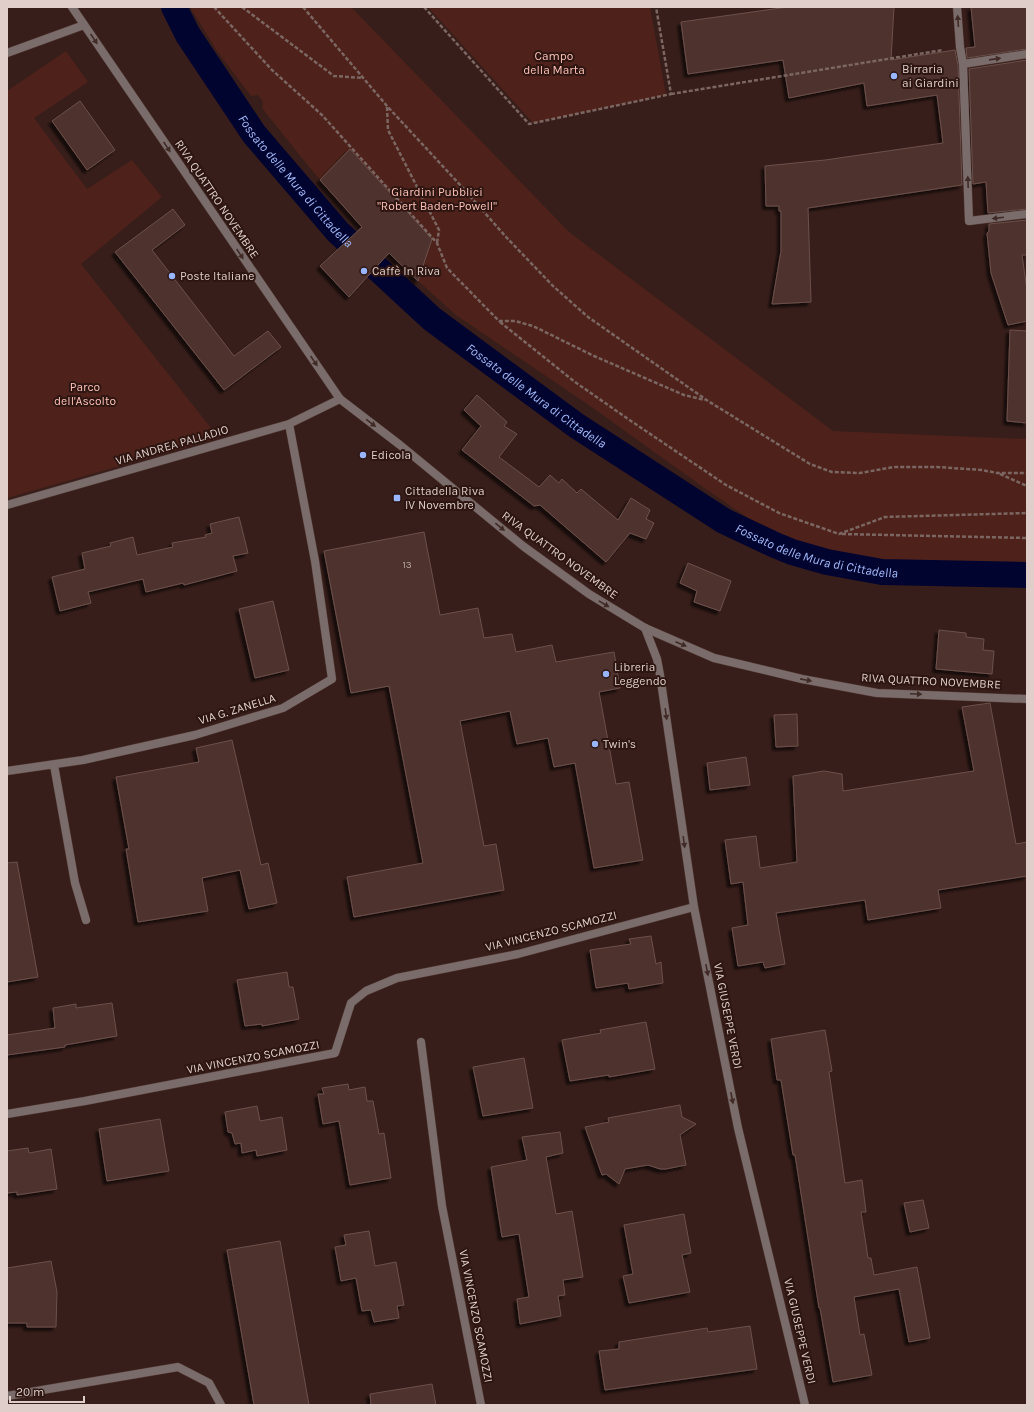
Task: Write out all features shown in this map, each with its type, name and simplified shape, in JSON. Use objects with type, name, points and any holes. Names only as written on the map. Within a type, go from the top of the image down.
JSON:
[{"type":"street","name":"RIVA QUATTRO NOVEMBRE","points":[[72,7],[340,399],[400,445],[523,546],[589,594],[645,628],[714,658],[817,682],[877,693],[1027,699]]},
{"type":"street","points":[[957,7],[960,47],[963,64],[969,221],[1027,214]]},
{"type":"street","points":[[7,53],[84,25]]},
{"type":"street","points":[[963,64],[1027,54]]},
{"type":"street","name":"VIA ANDREA PALLADIO","points":[[7,505],[289,424],[340,399]]},
{"type":"street","name":"VIA G. ZANELLA","points":[[7,771],[83,760],[195,735],[283,708],[332,679],[315,561],[289,424]]},
{"type":"street","name":"VIA GIUSEPPE VERDI","points":[[645,628],[660,675],[694,907],[738,1128],[805,1405]]},
{"type":"street","points":[[54,764],[75,883],[86,920]]},
{"type":"street","name":"VIA VINCENZO SCAMOZZI","points":[[7,1114],[85,1101],[335,1054],[351,1003],[366,991],[390,981],[518,954],[694,907]]},
{"type":"street","name":"VIA VINCENZO SCAMOZZI","points":[[421,1042],[442,1206],[481,1405]]},
{"type":"street","points":[[7,1396],[178,1367],[209,1383],[221,1405]]},
{"type":"path","points":[[214,7],[272,70],[322,115],[438,243],[447,268],[499,321],[576,382],[726,485],[779,513],[838,534],[1027,538]]},
{"type":"path","points":[[242,7],[334,76],[363,78]]},
{"type":"path","points":[[303,7],[387,106],[507,238],[553,286],[588,317],[708,401],[810,464],[832,472],[860,473],[894,467],[936,467],[982,470],[998,473],[1027,474]]},
{"type":"path","points":[[424,7],[530,124],[672,94],[960,47]]},
{"type":"path","points":[[656,7],[672,94]]},
{"type":"path","points":[[387,106],[388,130],[439,230],[438,243]]},
{"type":"path","points":[[499,321],[514,321],[533,326],[594,356],[684,395],[708,401]]},
{"type":"path","points":[[998,473],[1027,486]]},
{"type":"path","points":[[838,534],[884,516],[1027,513]]},
{"type":"green space","name":"Giardini Pubblici \"Robert Baden-Powell\"","points":[[190,7],[351,7],[569,232],[833,431],[1027,439],[1027,567],[926,567],[836,556],[764,529],[593,408],[456,315],[418,281],[354,216],[349,207],[344,207],[310,168],[262,108],[263,102],[258,95],[251,96],[217,51]]},
{"type":"green space","name":"Campo della Marta","points":[[428,7],[650,7],[666,95],[533,123]]},
{"type":"green space","name":"Parco dell'Ascolto","points":[[66,51],[88,82],[34,118],[87,189],[132,160],[162,197],[81,264],[219,438],[7,498],[7,91]]},
{"type":"building","points":[[788,7],[894,7],[891,60],[955,50],[958,65],[962,185],[808,208],[811,302],[772,304],[781,251],[781,211],[779,211],[779,206],[766,206],[765,166],[825,160],[943,143],[937,95],[867,106],[864,83],[789,98],[783,60],[688,74],[681,22]]},
{"type":"building","points":[[971,7],[1027,7],[1027,49],[967,58],[966,48],[975,47]]},
{"type":"building","points":[[1027,60],[1027,209],[988,213],[986,182],[973,184],[969,69]]},
{"type":"building","points":[[80,101],[115,150],[87,170],[52,121]]},
{"type":"building","points":[[350,149],[432,239],[418,281],[389,253],[349,297],[320,266],[362,227],[320,180]]},
{"type":"building","points":[[173,209],[185,225],[152,250],[234,356],[268,331],[281,347],[224,390],[115,252]]},
{"type":"building","points":[[1027,220],[1027,255],[1022,255],[1027,290],[1027,321],[1008,325],[991,273],[987,233],[989,231],[989,224]]},
{"type":"building","points":[[1010,330],[1027,331],[1027,423],[1007,421]]},
{"type":"building","points":[[477,395],[507,422],[504,426],[517,434],[499,457],[539,487],[550,475],[559,483],[562,479],[577,493],[581,489],[618,520],[631,498],[650,510],[646,519],[654,523],[646,539],[630,533],[606,562],[540,505],[534,506],[462,450],[481,426],[464,410]]},
{"type":"building","points":[[239,517],[248,553],[233,556],[237,571],[184,585],[183,583],[146,592],[143,579],[88,592],[91,603],[60,611],[52,577],[85,569],[82,553],[111,546],[110,543],[133,537],[137,555],[173,547],[172,543],[206,537],[205,535],[212,533],[210,524]]},
{"type":"building","points":[[424,532],[440,615],[478,608],[484,638],[512,634],[516,652],[552,645],[556,662],[614,652],[620,688],[599,692],[616,784],[629,782],[643,860],[594,868],[575,763],[554,767],[548,738],[517,744],[510,711],[460,721],[484,846],[496,844],[504,890],[354,917],[347,877],[423,863],[389,686],[351,693],[324,551]]},
{"type":"building","points":[[688,563],[731,581],[720,611],[694,602],[697,591],[680,583]]},
{"type":"building","points":[[273,601],[289,670],[255,678],[239,609]]},
{"type":"building","points":[[939,630],[966,633],[966,637],[984,639],[983,650],[994,651],[992,674],[936,669]]},
{"type":"building","points":[[990,703],[1016,844],[1027,842],[1027,876],[938,890],[941,908],[868,920],[865,900],[776,913],[785,964],[765,968],[763,962],[738,966],[732,928],[748,925],[743,882],[731,884],[725,840],[756,836],[760,868],[797,862],[793,776],[824,771],[842,774],[843,791],[974,771],[962,707]]},
{"type":"building","points":[[797,714],[798,746],[776,747],[774,715]]},
{"type":"building","points":[[232,740],[261,865],[268,863],[277,903],[249,909],[240,870],[202,878],[208,911],[138,922],[126,849],[129,849],[116,777],[199,762],[196,748]]},
{"type":"building","points":[[746,757],[750,785],[710,790],[707,763]]},
{"type":"building","points":[[17,862],[38,977],[7,982],[7,863]]},
{"type":"building","points":[[651,936],[656,964],[661,962],[663,983],[629,989],[628,983],[596,988],[590,950],[631,944],[629,939]]},
{"type":"building","points":[[287,972],[289,987],[293,987],[299,1019],[262,1026],[262,1024],[245,1026],[237,980]]},
{"type":"building","points":[[112,1003],[117,1036],[65,1045],[65,1047],[7,1055],[7,1035],[55,1028],[53,1008],[76,1004],[76,1008]]},
{"type":"building","points":[[646,1022],[655,1069],[609,1077],[609,1075],[570,1081],[562,1040],[601,1033],[600,1030]]},
{"type":"building","points":[[825,1030],[832,1071],[829,1072],[845,1183],[862,1180],[866,1212],[861,1212],[868,1258],[871,1258],[874,1275],[917,1267],[930,1338],[909,1342],[899,1289],[854,1297],[860,1335],[864,1334],[872,1375],[833,1382],[819,1308],[795,1155],[793,1155],[781,1080],[777,1080],[771,1039]]},
{"type":"building","points":[[524,1058],[533,1108],[483,1116],[473,1067]]},
{"type":"building","points":[[348,1084],[349,1090],[365,1087],[367,1101],[373,1101],[379,1134],[384,1133],[391,1178],[350,1185],[339,1121],[323,1124],[318,1094],[324,1094],[322,1088]]},
{"type":"building","points":[[680,1105],[682,1117],[696,1124],[680,1135],[686,1165],[666,1169],[660,1169],[648,1165],[625,1169],[619,1184],[606,1174],[602,1175],[585,1127],[609,1122],[608,1118]]},
{"type":"building","points":[[257,1106],[260,1121],[282,1117],[287,1150],[257,1156],[256,1150],[242,1153],[241,1143],[235,1144],[232,1133],[228,1132],[225,1112]]},
{"type":"building","points":[[160,1119],[169,1171],[107,1181],[99,1129]]},
{"type":"building","points":[[560,1132],[563,1153],[546,1157],[556,1214],[572,1211],[583,1277],[563,1280],[565,1295],[558,1296],[561,1316],[520,1324],[517,1299],[529,1297],[519,1234],[502,1237],[491,1167],[527,1160],[522,1137]]},
{"type":"building","points":[[28,1148],[29,1153],[51,1149],[57,1189],[17,1195],[17,1192],[7,1193],[7,1151]]},
{"type":"building","points":[[923,1200],[929,1228],[910,1232],[904,1203]]},
{"type":"building","points":[[684,1214],[691,1253],[682,1255],[690,1292],[629,1303],[623,1276],[633,1274],[624,1225]]},
{"type":"building","points":[[369,1231],[375,1266],[396,1262],[404,1305],[397,1306],[399,1318],[374,1322],[371,1310],[362,1311],[356,1278],[341,1281],[335,1247],[346,1245],[344,1235]]},
{"type":"building","points":[[280,1241],[309,1405],[254,1405],[227,1250]]},
{"type":"building","points":[[51,1261],[57,1292],[56,1327],[27,1327],[27,1323],[7,1323],[7,1268]]},
{"type":"building","points":[[750,1326],[757,1369],[605,1390],[599,1351],[619,1349],[619,1342],[707,1328],[708,1332]]},
{"type":"building","points":[[432,1384],[436,1405],[371,1405],[370,1394]]},
{"type":"waterway","name":"Fossato delle Mura di Cittadella","points":[[174,7],[188,35],[254,134],[338,232],[432,319],[577,426],[724,521],[792,552],[827,562],[882,572],[1027,575]]},
{"type":"place","name":"Birraria ai Giardini","points":[[894,76]]},
{"type":"place","name":"Caffè In Riva","points":[[364,271]]},
{"type":"place","name":"Poste Italiane","points":[[172,276]]},
{"type":"place","name":"Edicola","points":[[363,455]]},
{"type":"place","name":"Cittadella Riva IV Novembre","points":[[397,498]]},
{"type":"place","name":"Libreria Leggendo","points":[[606,674]]},
{"type":"place","name":"Twin's","points":[[595,744]]}]
